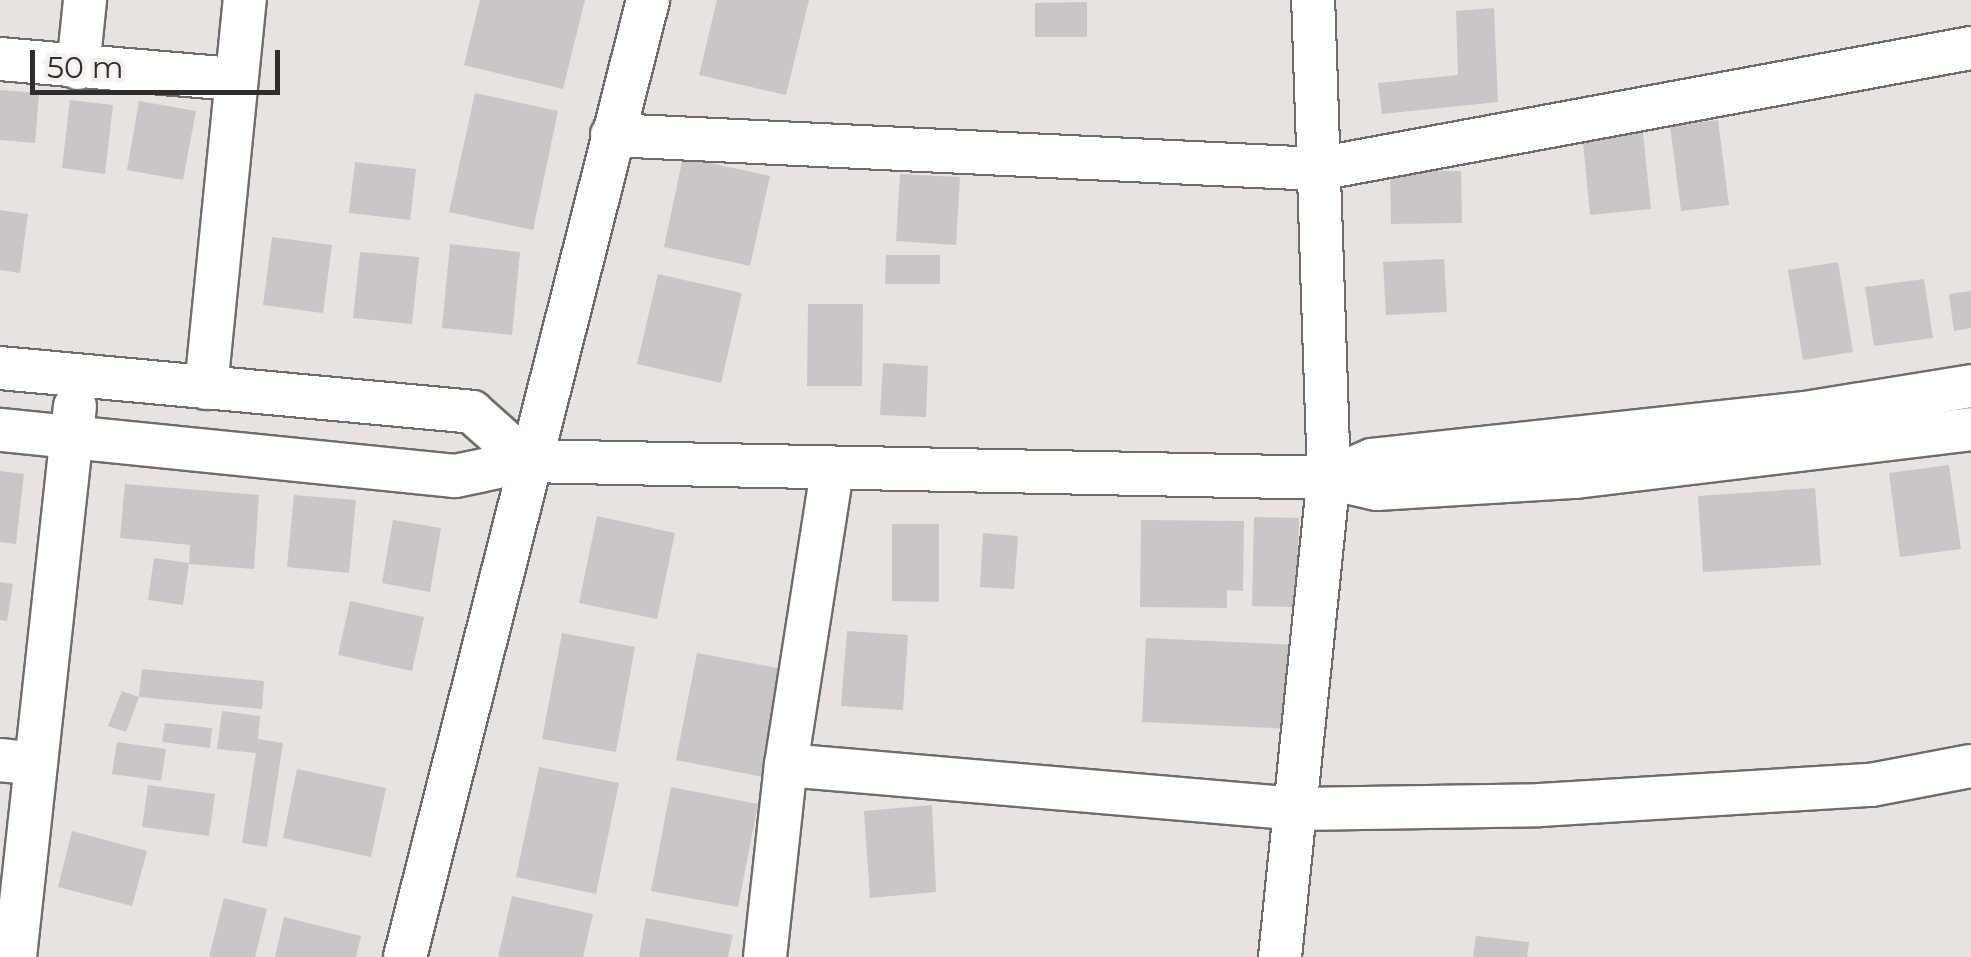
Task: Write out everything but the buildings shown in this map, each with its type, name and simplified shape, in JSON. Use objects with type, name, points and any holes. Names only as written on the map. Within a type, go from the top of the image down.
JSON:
[{"type":"street","points":[[78,68],[85,0]]},
{"type":"street","points":[[206,388],[233,80],[245,0]]},
{"type":"street","points":[[405,957],[527,461],[648,0]]},
{"type":"street","points":[[1280,957],[1329,478],[1313,0]]},
{"type":"street","points":[[612,135],[1318,169],[1971,48]]},
{"type":"street","points":[[0,59],[233,80]]},
{"type":"street","points":[[0,368],[472,412],[527,461]]},
{"type":"street","points":[[15,957],[18,762],[74,435],[76,376]]},
{"type":"street","points":[[1329,478],[1372,460],[1805,413],[1971,386]]},
{"type":"street","points":[[0,430],[456,476],[527,461],[832,472],[1329,478],[1377,489],[1576,477],[1971,430]]},
{"type":"street","points":[[765,957],[786,766],[832,472]]},
{"type":"street","points":[[786,766],[1298,809],[1540,805],[1793,790],[1870,785],[1971,766]]}]
